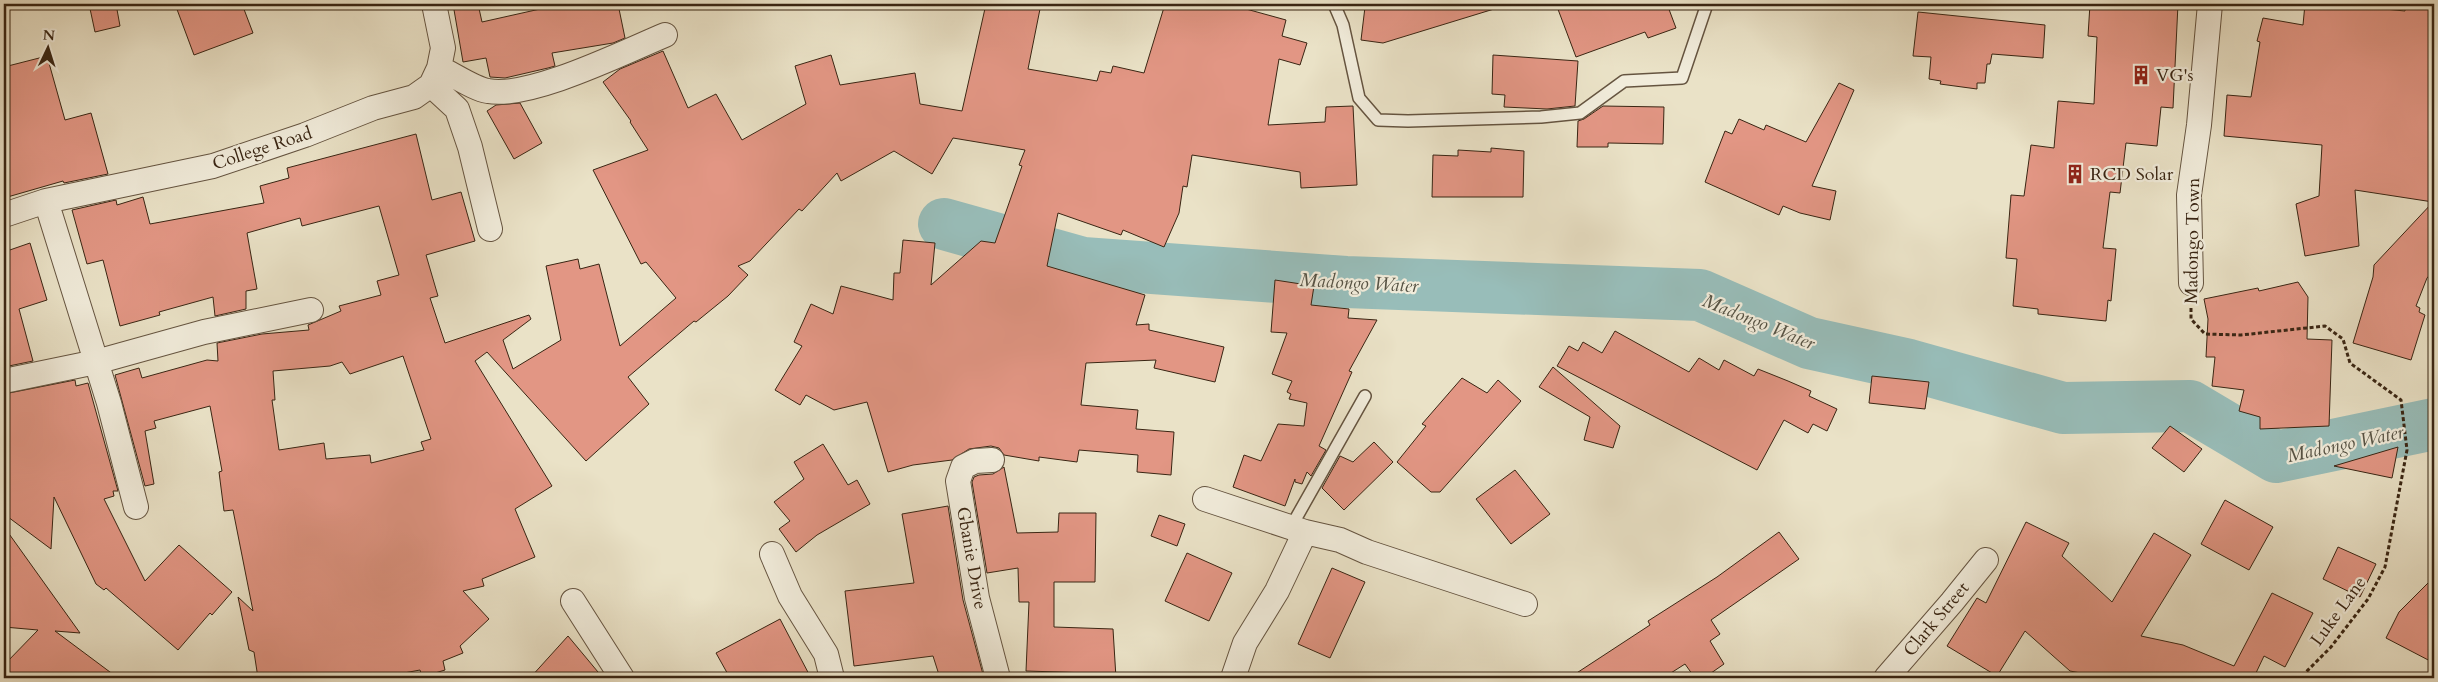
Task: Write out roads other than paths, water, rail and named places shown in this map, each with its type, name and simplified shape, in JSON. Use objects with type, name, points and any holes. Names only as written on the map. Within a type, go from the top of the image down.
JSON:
[{"type":"street","points":[[434,4],[443,48],[436,77],[457,110],[470,147],[490,229]]},
{"type":"street","name":"Madongo Town","points":[[2191,284],[2189,195],[2199,125],[2210,4]]},
{"type":"street","points":[[436,77],[487,91],[513,91],[570,75],[665,35]]},
{"type":"street","name":"College Road","points":[[4,215],[46,201],[213,166],[305,135],[373,108],[414,97],[436,77]]},
{"type":"street","points":[[46,201],[96,362],[136,507]]},
{"type":"street","points":[[4,381],[96,362],[204,332],[311,310]]},
{"type":"street","name":"Gbanie Drive","points":[[992,460],[975,461],[963,467],[958,482],[977,598],[998,678]]},
{"type":"street","points":[[1205,499],[1298,530],[1340,540],[1367,552],[1525,604]]},
{"type":"street","points":[[1233,678],[1245,643],[1277,591],[1298,530]]},
{"type":"street","points":[[772,554],[790,596],[826,654],[832,678]]},
{"type":"street","name":"Clark Street","points":[[1886,678],[1986,560]]},
{"type":"street","points":[[573,600],[622,678]]},
{"type":"lane","points":[[1334,4],[1342,25],[1359,98],[1378,120],[1408,121],[1541,117],[1580,113],[1624,81],[1682,78],[1707,4]]},
{"type":"lane","points":[[1298,530],[1365,396]]},
{"type":"waterway","name":"Madongo Water","points":[[944,224],[1083,263],[1346,282],[1700,295],[1809,343],[1909,365],[2063,408],[2190,406],[2276,457],[2434,424]]},
{"type":"place","name":"VG's","points":[[2141,75]]},
{"type":"place","name":"RCD Solar","points":[[2075,174]]}]
